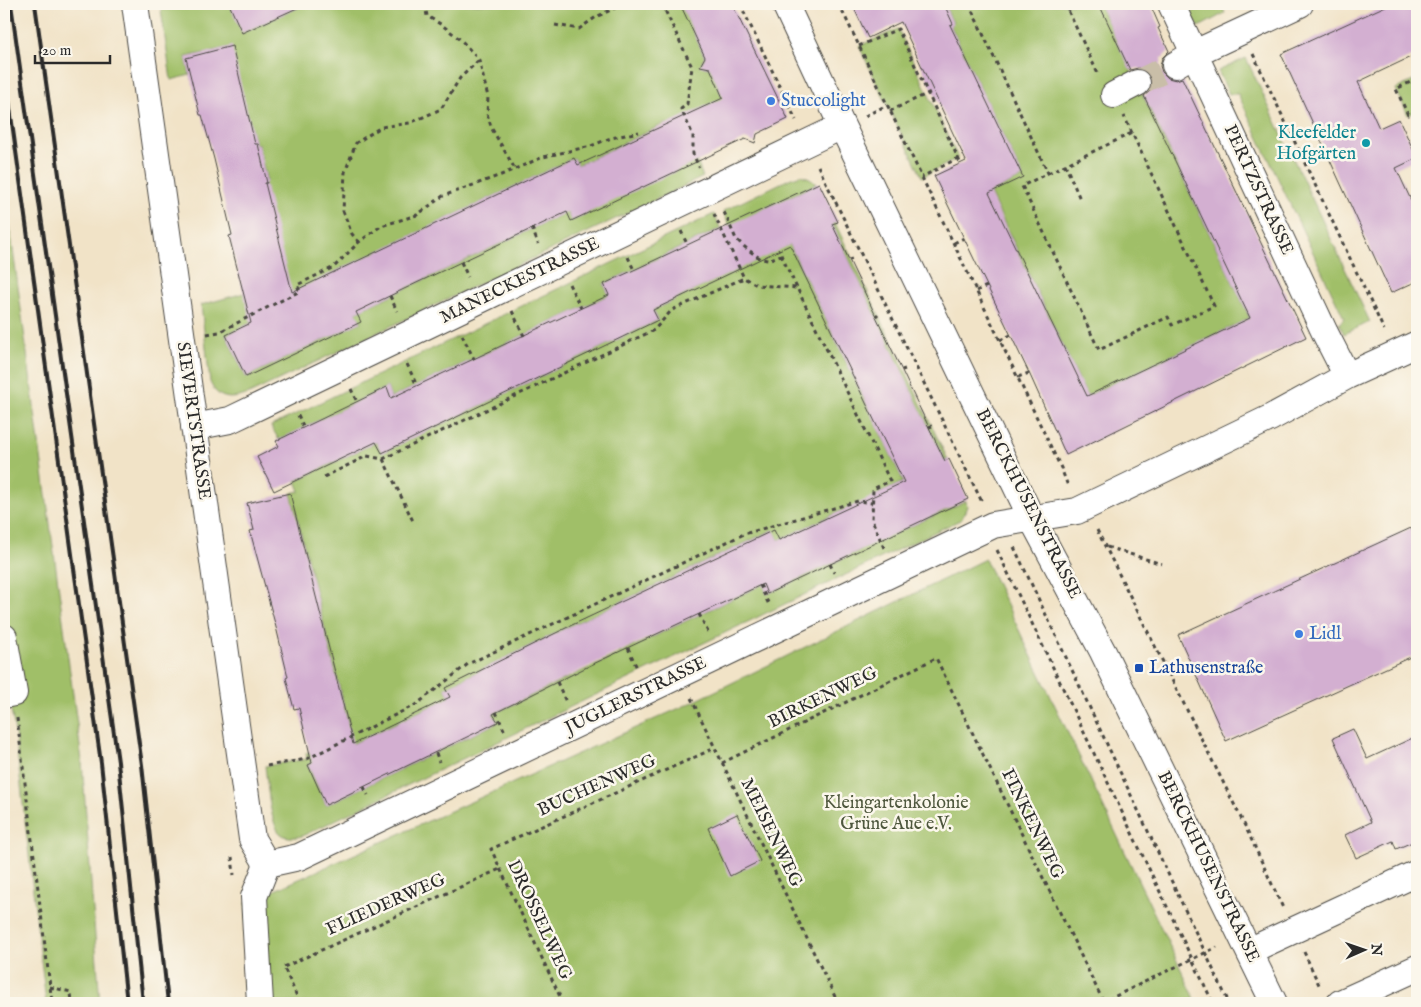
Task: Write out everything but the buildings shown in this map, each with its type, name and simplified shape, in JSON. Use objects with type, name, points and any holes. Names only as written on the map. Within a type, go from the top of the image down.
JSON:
[{"type":"street","name":"SIEVERTSTRASSE","points":[[135,4],[252,839],[267,864]]},
{"type":"street","name":"BERCKHUSENSTRASSE","points":[[785,4],[1032,519],[1103,652],[1274,1003]]},
{"type":"street","name":"PERTZSTRASSE","points":[[1170,4],[1185,59],[1347,376]]},
{"type":"street","points":[[1185,59],[1300,4]]},
{"type":"street","points":[[1114,95],[1137,83]]},
{"type":"street","name":"MANECKESTRASSE","points":[[194,427],[230,420],[842,126]]},
{"type":"street","points":[[1032,519],[1077,511],[1270,418],[1347,376],[1406,349]]},
{"type":"street","name":"JUGLERSTRASSE","points":[[267,864],[300,857],[992,525],[1032,519]]},
{"type":"street","points":[[4,637],[9,694]]},
{"type":"street","points":[[260,1003],[254,897],[267,864]]},
{"type":"street","points":[[1249,951],[1417,873]]},
{"type":"street","points":[[1331,999],[1417,968]]},
{"type":"path","points":[[425,4],[426,16],[442,25],[461,40],[479,60],[488,97],[487,114],[492,129],[515,169]]},
{"type":"path","points":[[554,25],[579,30],[596,17],[623,4]]},
{"type":"path","points":[[662,4],[692,67],[688,104],[681,109],[693,135],[693,154],[744,278],[757,285],[797,288]]},
{"type":"path","points":[[740,4],[992,525],[994,546],[1213,1003]]},
{"type":"path","points":[[839,4],[1062,468],[1077,511],[1099,532],[1247,830],[1294,931],[1331,999]]},
{"type":"path","points":[[969,4],[1048,173]]},
{"type":"path","points":[[1065,4],[1103,85],[1108,83],[1114,95],[1214,306],[1172,325],[1168,317],[1099,350],[1022,186],[1132,133]]},
{"type":"path","points":[[892,26],[895,30],[898,29],[961,164]]},
{"type":"path","points":[[859,46],[895,30]]},
{"type":"path","points":[[1242,31],[1406,349]]},
{"type":"path","points":[[910,54],[915,52]]},
{"type":"path","points":[[359,242],[352,234],[343,210],[345,172],[356,143],[381,126],[410,123],[441,109],[460,78],[479,60]]},
{"type":"path","points":[[1417,80],[1396,89],[1408,115],[1417,110]]},
{"type":"path","points":[[890,111],[933,91]]},
{"type":"path","points":[[947,133],[952,131]]},
{"type":"path","points":[[181,337],[219,332],[300,291],[298,285],[334,267],[359,242],[381,226],[417,215],[443,196],[543,157],[639,132]]},
{"type":"path","points":[[922,177],[958,158]]},
{"type":"path","points":[[1066,164],[1080,199]]},
{"type":"path","points":[[709,190],[736,239],[747,249],[761,259],[768,260],[781,254]]},
{"type":"path","points":[[954,243],[964,238]]},
{"type":"path","points":[[779,250],[890,481],[873,489],[872,520],[894,572]]},
{"type":"path","points":[[324,477],[367,456],[383,459],[654,330],[672,310],[744,278]]},
{"type":"path","points":[[976,291],[987,286]]},
{"type":"path","points":[[1000,340],[1011,335]]},
{"type":"path","points":[[1018,378],[1029,372]]},
{"type":"path","points":[[383,459],[413,521]]},
{"type":"path","points":[[886,483],[889,489]]},
{"type":"path","points":[[242,770],[307,759],[417,704],[468,664],[744,534],[858,501],[872,503]]},
{"type":"path","points":[[992,525],[1012,544],[1229,1003]]},
{"type":"path","points":[[1106,547],[1162,564]]},
{"type":"path","name":"BIRKENWEG","points":[[722,763],[936,658]]},
{"type":"path","name":"FINKENWEG","points":[[936,658],[1103,1003]]},
{"type":"path","name":"MEISENWEG","points":[[680,675],[838,1003]]},
{"type":"path","points":[[9,694],[52,1003]]},
{"type":"path","name":"BUCHENWEG","points":[[491,849],[715,748]]},
{"type":"path","name":"DROSSELWEG","points":[[491,849],[563,1003]]},
{"type":"path","name":"FLIEDERWEG","points":[[284,967],[500,869]]},
{"type":"path","points":[[1103,1003],[1205,953]]},
{"type":"path","points":[[280,959],[300,1003]]},
{"type":"path","points":[[50,987],[71,992],[72,1003]]},
{"type":"green space","points":[[164,4],[229,4],[243,32],[306,4],[674,4],[675,6],[682,7],[705,57],[702,62],[704,67],[710,68],[724,98],[696,159],[703,177],[251,393],[227,398],[217,393],[210,382],[201,305],[244,293],[265,183],[267,182],[258,144],[255,144],[231,47],[186,57],[190,75],[171,80],[161,10]],"holes":[[[666,123],[685,164],[571,221],[567,212],[356,312],[361,322],[246,377],[226,335],[313,293],[337,271],[574,158],[578,165]]]},
{"type":"green space","points":[[944,4],[1099,4],[1250,318],[1087,396],[990,193],[1023,177],[950,25],[953,23]]},
{"type":"green space","points":[[1194,4],[1221,4],[1225,13],[1199,27],[1191,15],[1196,8]]},
{"type":"green space","points":[[898,29],[958,158],[922,177],[859,46]]},
{"type":"green space","points":[[1246,58],[1370,322],[1344,334],[1339,324],[1344,318],[1238,94],[1229,94],[1218,71]]},
{"type":"green space","points":[[1417,79],[1417,111],[1408,115],[1396,89]]},
{"type":"green space","points":[[801,175],[810,178],[816,184],[746,218],[790,245],[901,476],[903,482],[878,494],[896,533],[966,501],[967,506],[962,519],[302,836],[290,837],[282,835],[271,812],[265,766],[307,759],[306,753],[317,751],[312,731],[348,722],[291,493],[300,491],[296,481],[376,442],[382,453],[658,320],[653,310],[736,270],[717,230],[604,284],[609,295],[391,398],[387,387],[279,440],[271,426],[714,214],[722,232],[730,228],[723,211]],"holes":[[[849,507],[867,547],[767,594],[763,584],[493,714],[497,723],[326,805],[308,765],[450,697],[445,688],[572,625],[773,530],[779,540]]]},
{"type":"green space","points":[[4,183],[82,761],[100,1003],[46,1003],[14,725],[4,674]]},
{"type":"green space","points":[[835,223],[948,460],[945,461],[832,224]]},
{"type":"green space","name":"Kleingartenkolonie Grüne Aue e.V.","points":[[985,559],[1197,1003],[252,1003],[246,903],[693,702]]},
{"type":"tunnel","points":[[1137,83],[1175,65]]},
{"type":"railway","points":[[11,4],[118,762],[143,1003]]},
{"type":"railway","points":[[35,4],[142,765],[168,1003]]},
{"type":"railway","points":[[4,65],[101,763],[127,1003]]},
{"type":"place","name":"Stuccolight","points":[[771,101]]},
{"type":"place","name":"Kleefelder Hofgärten","points":[[1366,143]]},
{"type":"place","name":"Lidl","points":[[1299,634]]},
{"type":"place","name":"Lathusenstraße","points":[[1139,668]]}]
